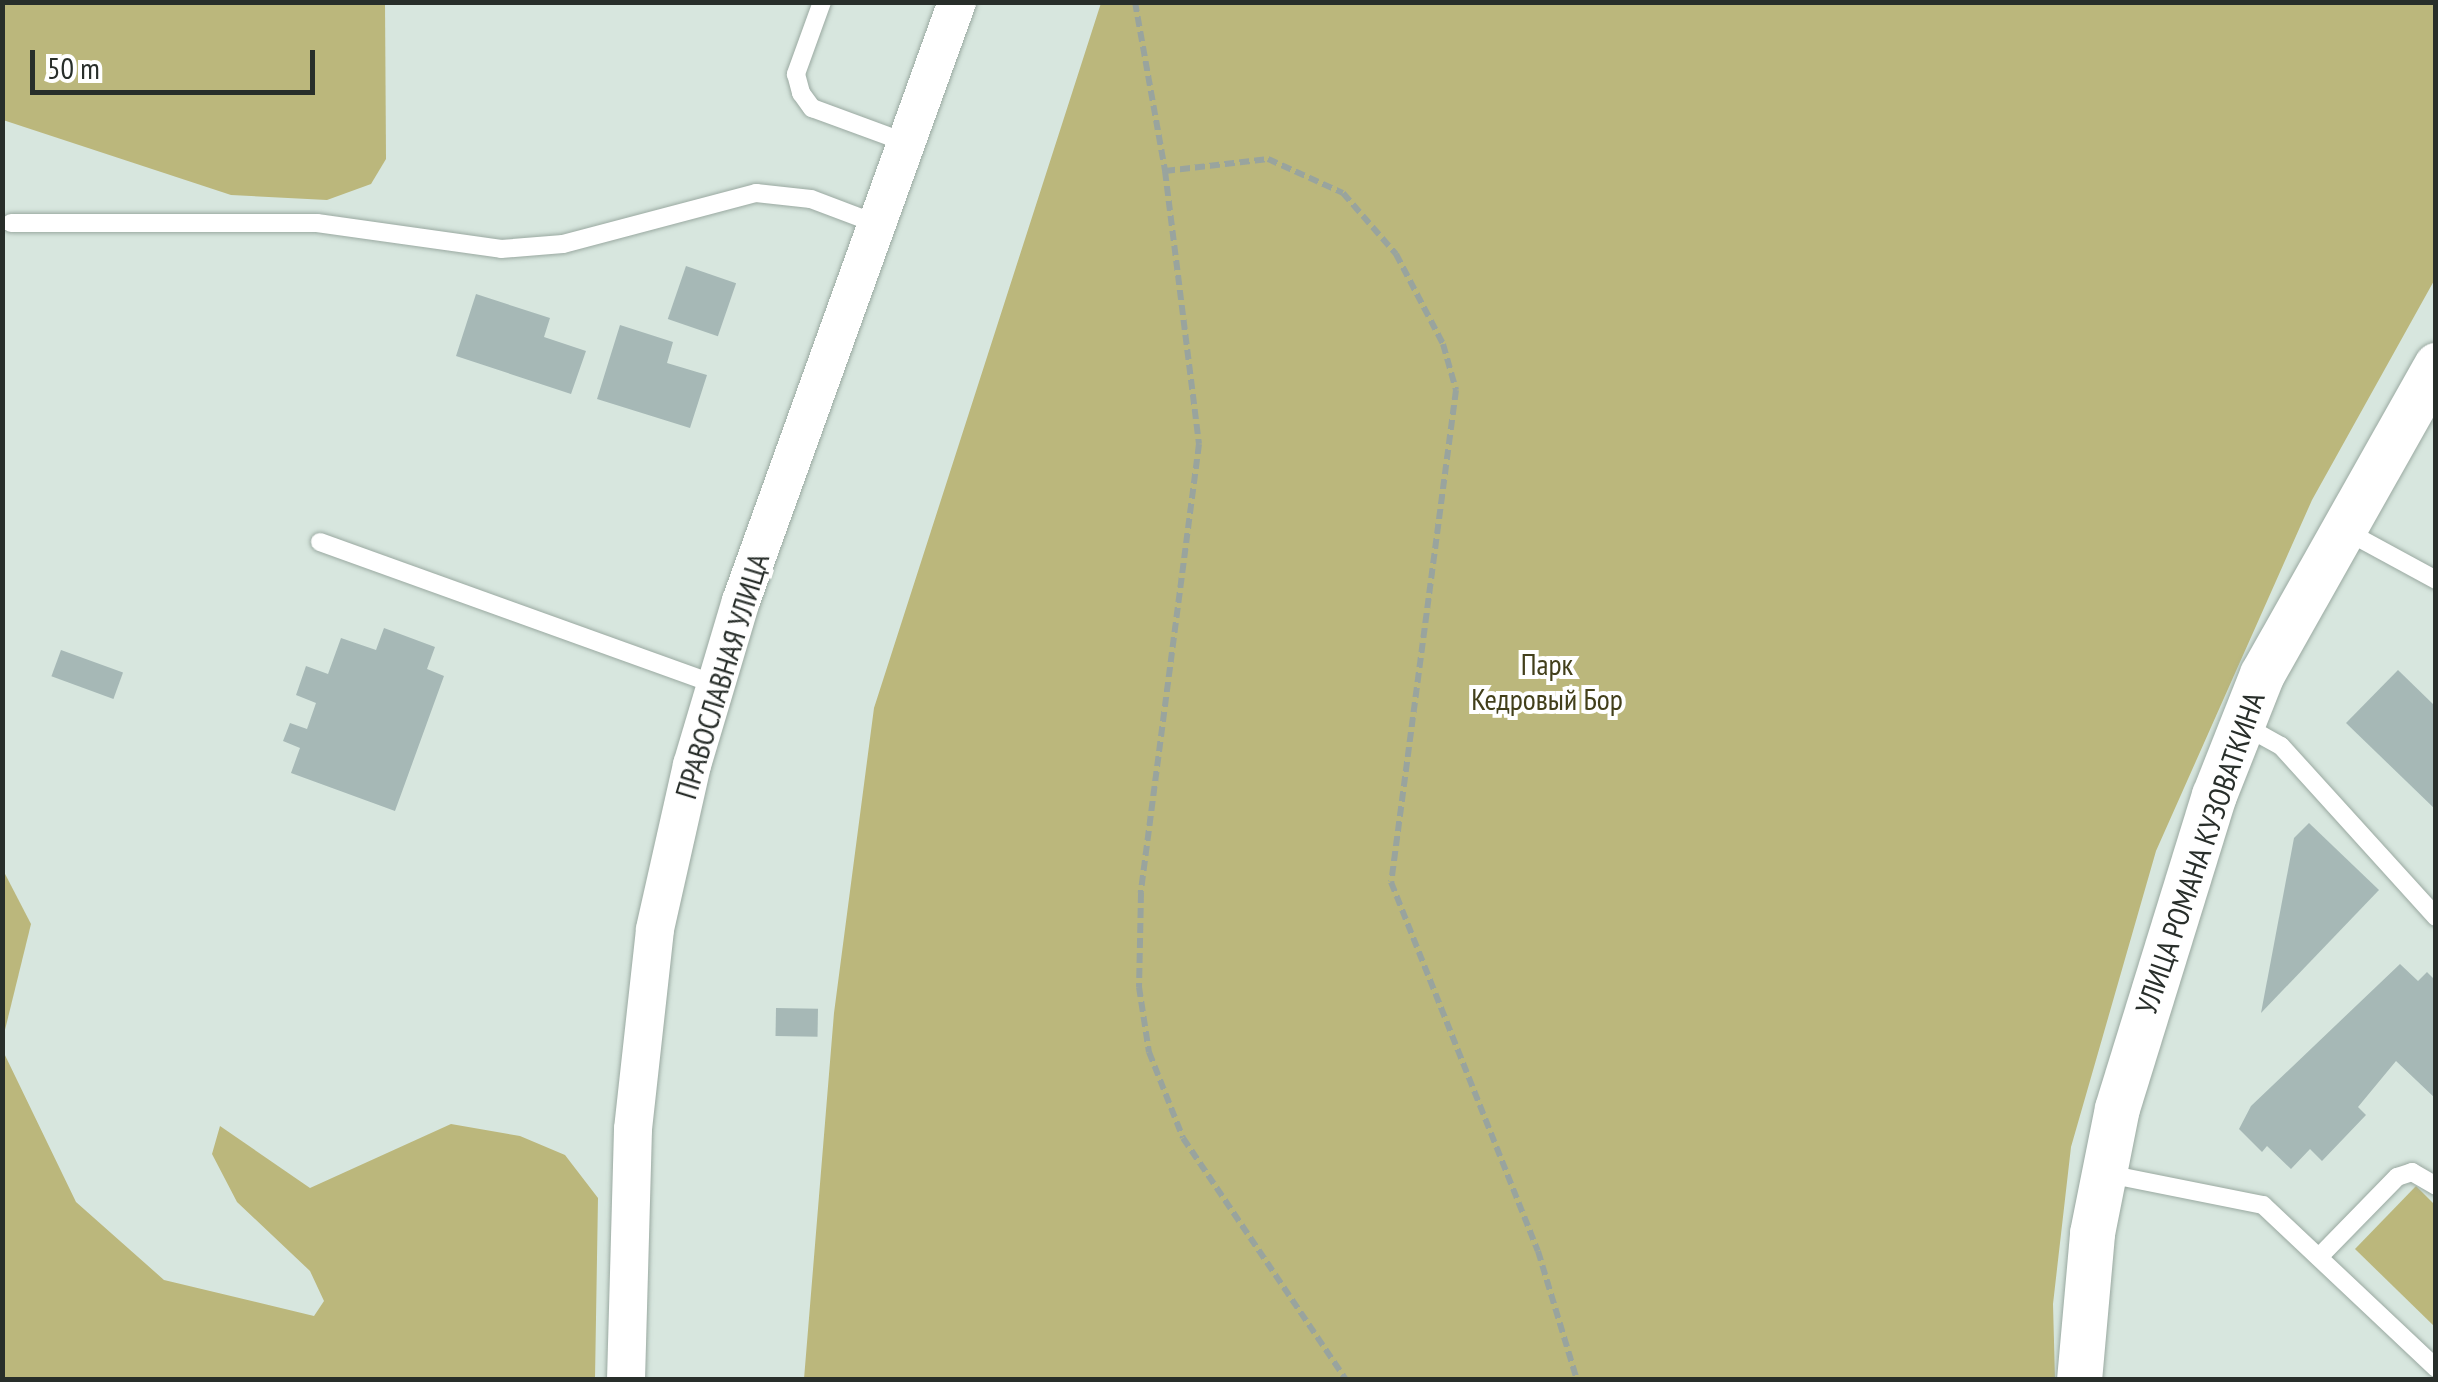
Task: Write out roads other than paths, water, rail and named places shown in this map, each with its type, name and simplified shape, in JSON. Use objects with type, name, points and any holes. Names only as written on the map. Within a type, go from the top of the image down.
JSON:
[{"type":"street","name":"ПРАВОСЛАВНАЯ УЛИЦА","points":[[626,1380],[632,1129],[654,929],[714,684],[957,2]]},
{"type":"street","name":"УЛИЦА РОМАНА КУЗОВАТКИНА","points":[[2079,1380],[2103,1172],[2157,967],[2242,725],[2341,528],[2436,365]]},
{"type":"lane","points":[[822,2],[796,74],[801,93],[812,108],[907,143]]},
{"type":"lane","points":[[11,223],[317,222],[502,249],[563,244],[756,193],[811,200],[878,224]]},
{"type":"lane","points":[[2341,528],[2436,580]]},
{"type":"lane","points":[[320,542],[714,684]]},
{"type":"lane","points":[[2242,725],[2281,746],[2436,917]]},
{"type":"lane","points":[[2103,1172],[2263,1205],[2436,1368]]},
{"type":"lane","points":[[2319,1258],[2397,1178],[2412,1172],[2436,1186]]},
{"type":"park label","name":"Парк Кедровый Бор","points":[[1547,681]]}]
